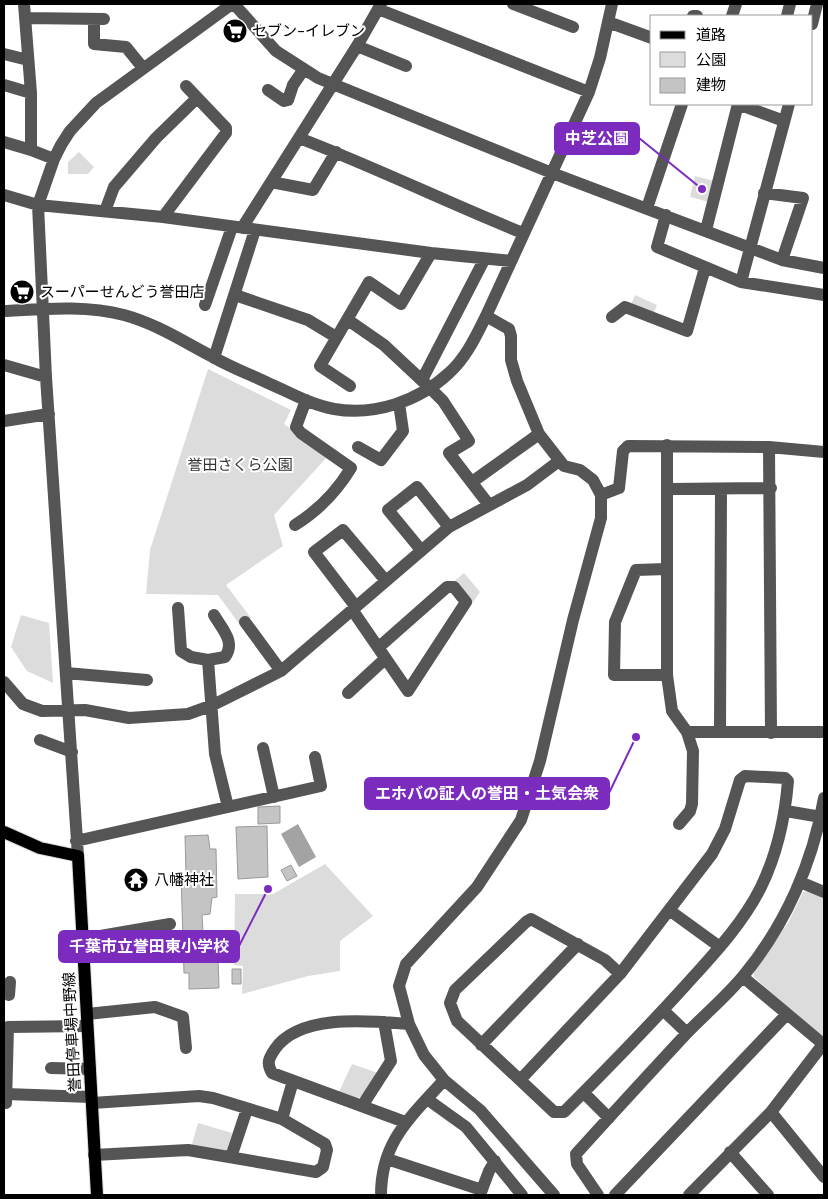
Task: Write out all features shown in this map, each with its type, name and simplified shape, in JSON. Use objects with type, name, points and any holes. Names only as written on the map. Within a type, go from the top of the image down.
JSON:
[{"type":"main road","points":[[4,832],[40,848],[78,856]]},
{"type":"main road","name":"誉田停車場中野線","points":[[78,856],[97,1195]]},
{"type":"street","points":[[24,4],[31,93],[31,150]]},
{"type":"street","points":[[78,856],[46,377],[38,205],[54,158],[70,131],[96,103],[233,4],[276,51],[304,69],[333,84],[552,173],[782,260],[824,268]]},
{"type":"street","points":[[513,4],[573,27]]},
{"type":"street","points":[[426,384],[450,373],[462,357],[486,316],[589,92],[600,58],[612,4]]},
{"type":"street","points":[[813,20],[817,4]]},
{"type":"street","points":[[205,305],[237,228],[271,182],[357,46],[379,6],[589,92]]},
{"type":"street","points":[[26,18],[99,19],[94,44],[126,47],[143,68]]},
{"type":"street","points":[[608,22],[650,37]]},
{"type":"street","points":[[357,46],[406,66]]},
{"type":"street","points":[[4,54],[28,60]]},
{"type":"street","points":[[268,90],[284,101],[288,100],[293,85],[304,69]]},
{"type":"street","points":[[4,85],[31,93]]},
{"type":"street","points":[[163,217],[226,133],[226,128],[186,86]]},
{"type":"street","points":[[106,211],[114,187],[156,138],[197,98]]},
{"type":"street","points":[[647,208],[682,105]]},
{"type":"street","points":[[706,230],[738,105]]},
{"type":"street","points":[[741,105],[784,121]]},
{"type":"street","points":[[741,282],[789,105]]},
{"type":"street","points":[[299,138],[418,186],[443,201],[523,233]]},
{"type":"street","points":[[4,142],[54,158]]},
{"type":"street","points":[[271,182],[313,190],[336,152]]},
{"type":"street","points":[[764,193],[803,198],[782,260]]},
{"type":"street","points":[[4,195],[38,205],[163,217],[484,260],[511,261]]},
{"type":"street","points":[[666,215],[657,247],[741,282],[824,295]]},
{"type":"street","points":[[214,358],[256,230]]},
{"type":"street","points":[[350,386],[320,366],[369,282],[400,304],[431,253]]},
{"type":"street","points":[[4,311],[72,308],[124,315],[171,334],[214,358],[306,400],[333,409],[375,410],[414,398],[426,384],[484,260]]},
{"type":"street","points":[[612,317],[625,307],[687,331],[705,268]]},
{"type":"street","points":[[235,295],[308,320],[336,337]]},
{"type":"street","points":[[486,316],[508,329],[511,336],[511,360],[517,381],[539,434],[564,466],[580,470],[593,480],[602,495],[601,518],[573,620],[540,761],[521,820],[477,887],[406,964],[399,986],[409,1024],[424,1055],[444,1080],[480,1110],[554,1195]]},
{"type":"street","points":[[348,320],[384,345],[443,401],[469,440],[449,453],[489,505]]},
{"type":"street","points":[[4,365],[46,377]]},
{"type":"street","points":[[295,524],[327,500],[340,486],[351,468],[301,433],[296,427],[306,400]]},
{"type":"street","points":[[358,447],[381,460],[404,431],[399,403]]},
{"type":"street","points":[[4,421],[49,414]]},
{"type":"street","points":[[472,482],[539,434]]},
{"type":"street","points":[[602,495],[619,488],[626,447],[667,445],[769,446],[824,452]]},
{"type":"street","points":[[667,445],[667,674],[672,711],[688,732],[693,751],[692,804],[690,811],[679,824]]},
{"type":"street","points":[[769,446],[771,488],[771,733]]},
{"type":"street","points":[[4,682],[23,704],[42,711],[69,709],[129,718],[188,714],[213,705],[281,670],[355,609],[421,550],[450,528],[527,485],[559,461]]},
{"type":"street","points":[[421,550],[388,510],[417,487],[450,528]]},
{"type":"street","points":[[668,489],[771,488]]},
{"type":"street","points":[[720,732],[721,489]]},
{"type":"street","points":[[379,647],[447,588],[454,587],[466,602],[408,691],[385,659],[355,609],[314,552],[343,530],[386,581]]},
{"type":"street","points":[[666,569],[636,570],[615,622],[614,675],[667,674]]},
{"type":"street","points":[[178,608],[181,651],[191,657],[208,660],[225,657],[230,650],[231,643],[214,615]]},
{"type":"street","points":[[245,622],[281,670]]},
{"type":"street","points":[[348,693],[385,659]]},
{"type":"street","points":[[208,660],[213,705],[215,754],[228,807]]},
{"type":"street","points":[[66,673],[147,680]]},
{"type":"street","points":[[688,732],[824,732]]},
{"type":"street","points":[[40,740],[72,752]]},
{"type":"street","points":[[263,748],[274,797]]},
{"type":"street","points":[[76,841],[321,786],[315,757]]},
{"type":"street","points":[[520,1080],[620,974],[712,854],[725,829],[740,780],[745,776],[785,778],[788,781],[786,811],[779,841],[760,887],[740,920],[720,947],[663,1010],[564,1112],[554,1112],[481,1045],[457,1021],[450,1003],[454,990],[526,922],[532,919],[606,960],[620,974]]},
{"type":"street","points":[[598,1195],[575,1158],[576,1154],[687,1033],[743,977],[779,927],[800,882],[821,817],[824,798]]},
{"type":"street","points":[[786,811],[821,817]]},
{"type":"street","points":[[800,882],[824,892]]},
{"type":"street","points":[[669,910],[720,947]]},
{"type":"street","points":[[83,939],[170,924]]},
{"type":"street","points":[[481,1045],[578,944]]},
{"type":"street","points":[[696,1193],[730,1152],[771,1112],[823,1043],[743,977]]},
{"type":"street","points":[[10,982],[10,996]]},
{"type":"street","points":[[94,1155],[188,1150],[316,1172],[323,1167],[327,1150],[325,1144],[282,1119],[213,1098],[199,1096],[91,1100],[5,1098],[5,1052],[8,1027],[87,1020],[155,1008],[184,1017],[186,1048]]},
{"type":"street","points":[[663,1010],[687,1033]]},
{"type":"street","points":[[615,1195],[787,1014]]},
{"type":"street","points":[[405,1122],[272,1073],[268,1067],[269,1058],[282,1040],[320,1023],[384,1022],[409,1024]]},
{"type":"street","points":[[362,1106],[391,1061],[384,1022]]},
{"type":"street","points":[[51,1068],[90,1069]]},
{"type":"street","points":[[381,1195],[381,1184],[394,1139],[405,1122],[444,1080]]},
{"type":"street","points":[[282,1119],[293,1081]]},
{"type":"street","points":[[584,1093],[609,1118]]},
{"type":"street","points":[[427,1099],[466,1127],[522,1195]]},
{"type":"street","points":[[231,1157],[246,1109]]},
{"type":"street","points":[[771,1112],[824,1177]]},
{"type":"street","points":[[730,1152],[768,1195]]},
{"type":"street","points":[[387,1159],[481,1193],[496,1162]]},
{"type":"green space","points":[[79,152],[94,167],[88,174],[68,174],[68,162]]},
{"type":"green space","points":[[695,176],[714,181],[709,202],[690,197]]},
{"type":"green space","points":[[635,295],[657,305],[652,317],[630,307]]},
{"type":"green space","name":"誉田さくら公園","points":[[208,369],[291,410],[284,424],[328,456],[274,515],[283,546],[226,585],[251,618],[240,625],[218,595],[146,594],[150,550]]},
{"type":"green space","points":[[464,573],[480,592],[471,605],[452,583]]},
{"type":"green space","points":[[21,615],[49,623],[53,683],[27,671],[11,647]]},
{"type":"green space","points":[[325,864],[373,916],[340,941],[340,971],[308,976],[242,994],[243,966],[234,965],[235,894],[273,894]]},
{"type":"green space","points":[[809,891],[824,898],[824,1036],[820,1036],[754,977],[754,972],[788,923],[803,892]]},
{"type":"green space","points":[[352,1064],[378,1073],[363,1096],[359,1098],[338,1094]]},
{"type":"green space","points":[[198,1123],[232,1133],[226,1153],[191,1148]]},
{"type":"shaded area","points":[[298,824],[316,857],[299,867],[281,834]]},
{"type":"building","points":[[280,806],[280,823],[258,824],[258,807]]},
{"type":"building","points":[[267,826],[268,877],[238,879],[236,827]]},
{"type":"building","points":[[208,835],[210,849],[216,849],[217,897],[212,898],[210,914],[202,915],[203,932],[217,931],[219,988],[189,989],[189,973],[184,973],[181,874],[186,874],[185,836]]},
{"type":"building","points":[[291,865],[297,876],[287,881],[281,870]]},
{"type":"building","points":[[232,969],[241,969],[241,984],[232,984]]},
{"type":"place","name":"セブン-イレブン","points":[[235,31]]},
{"type":"place","name":"中芝公園","points":[[702,189]]},
{"type":"place","name":"スーパーせんどう誉田店","points":[[22,292]]},
{"type":"place","name":"エホバの証人の誉田・土気会衆","points":[[636,737]]},
{"type":"place","name":"八幡神社","points":[[136,880]]},
{"type":"place","name":"千葉市立誉田東小学校","points":[[268,889]]}]
